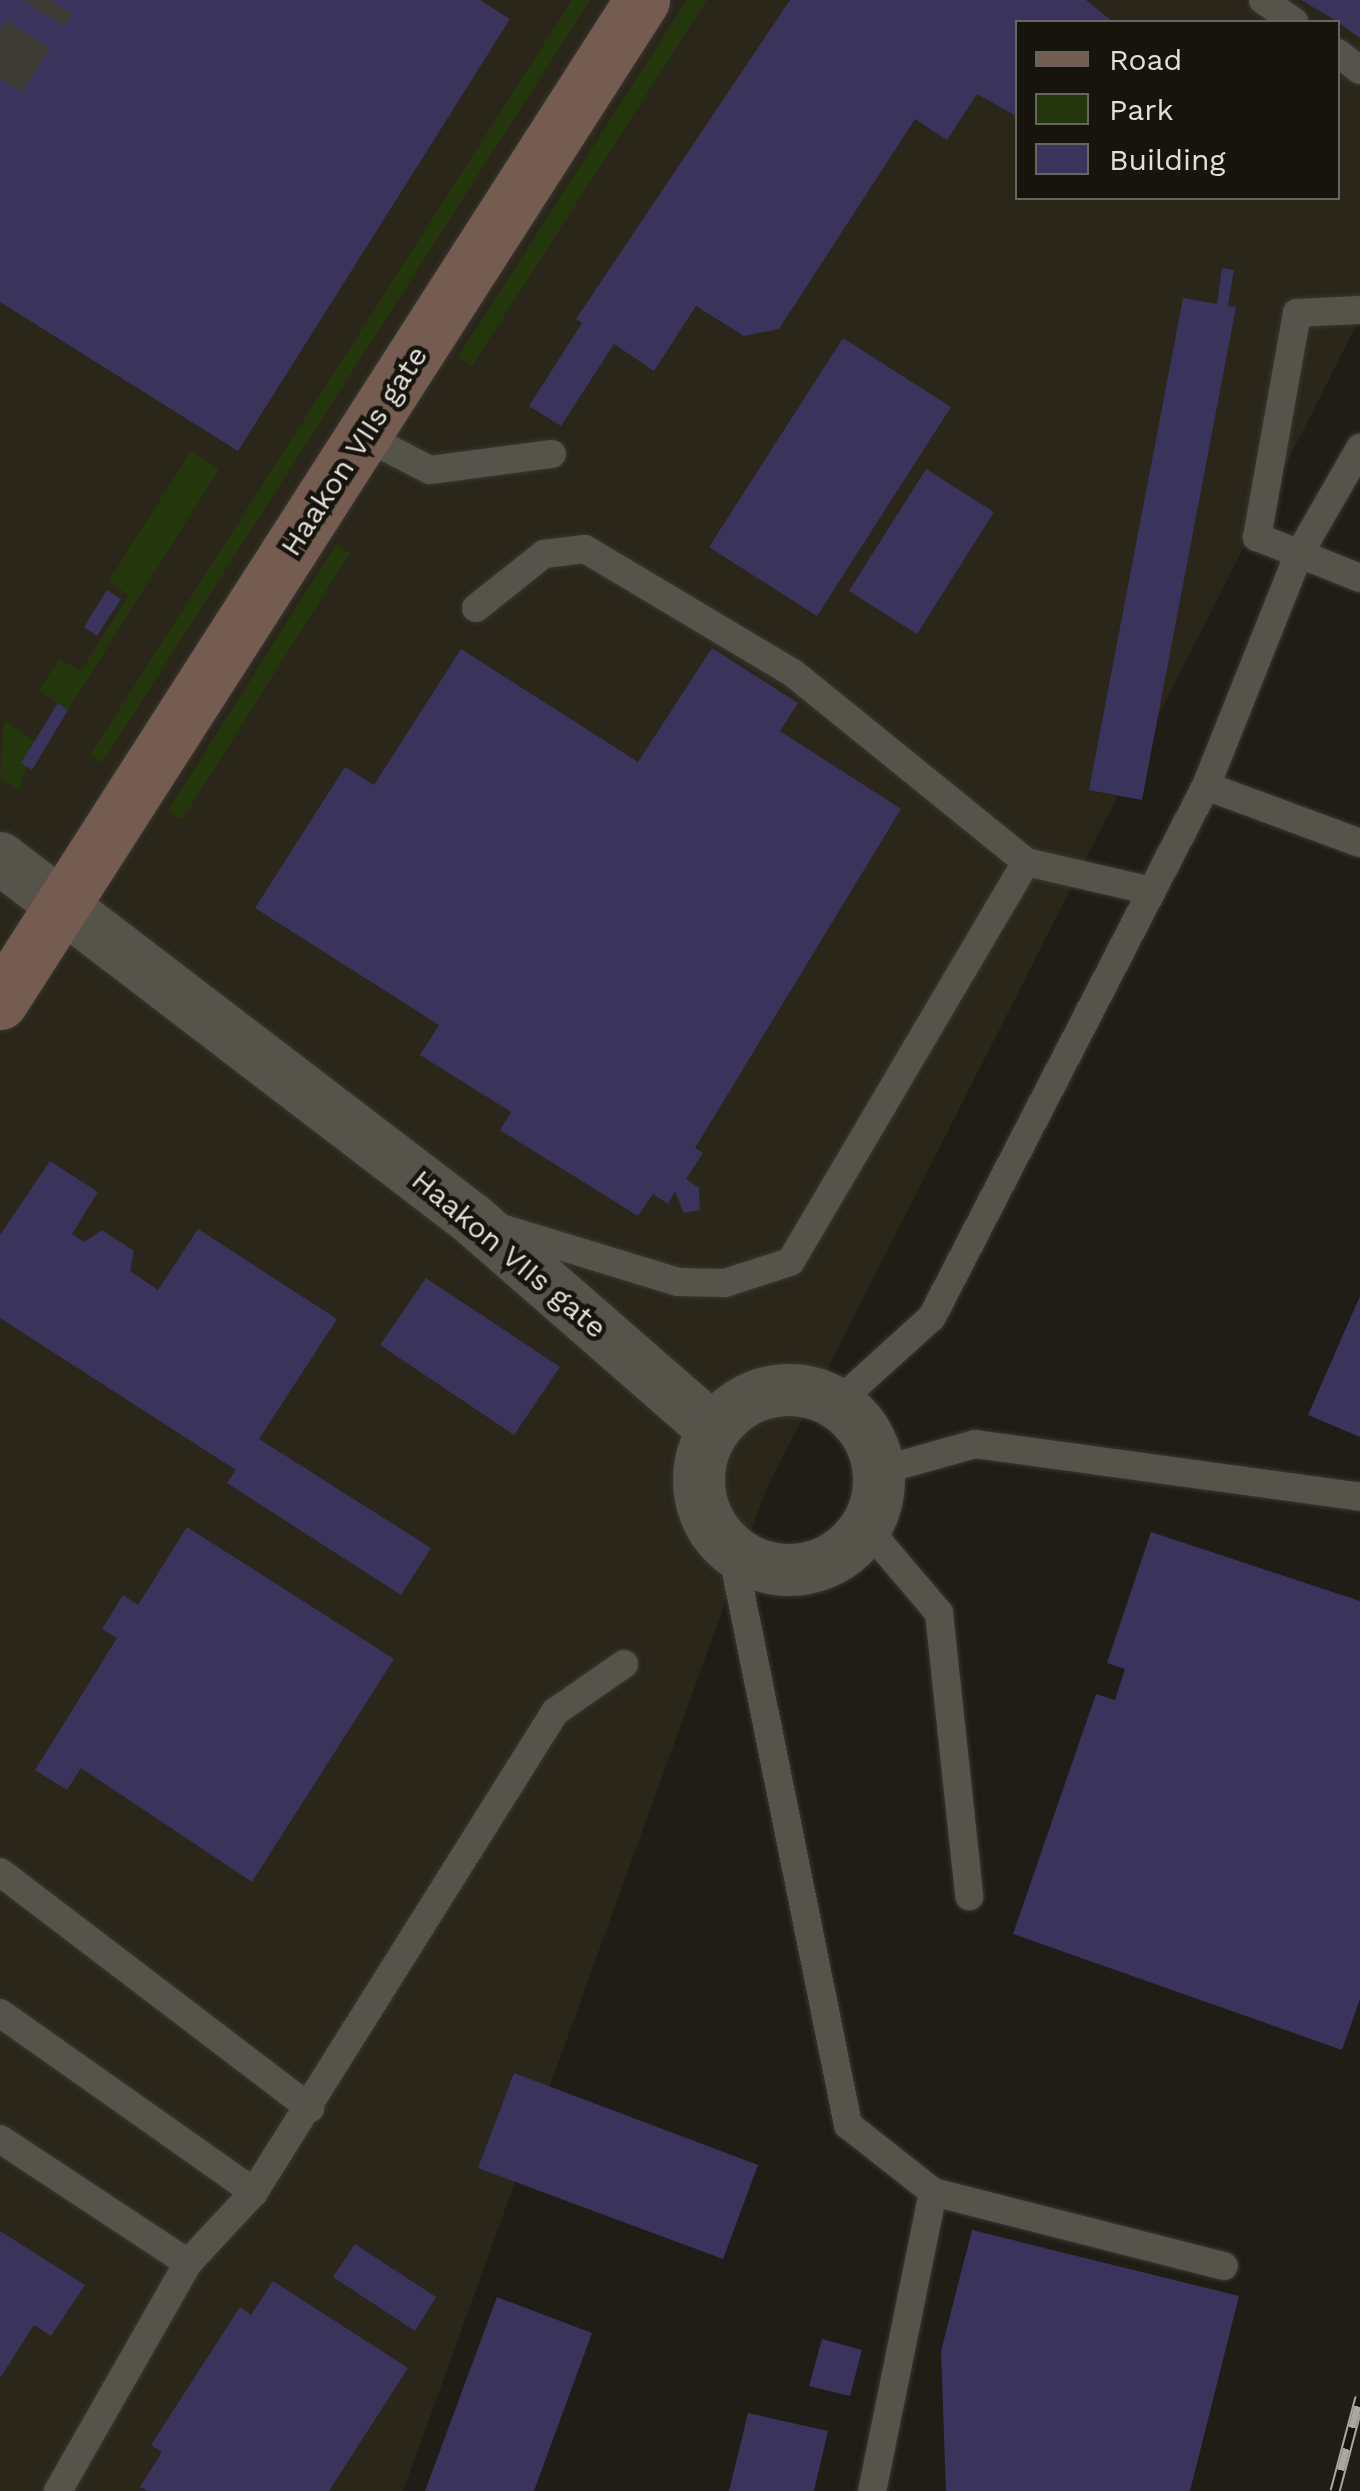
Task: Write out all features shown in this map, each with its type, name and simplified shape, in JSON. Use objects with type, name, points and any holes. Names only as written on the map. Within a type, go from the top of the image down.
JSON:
[{"type":"main road","name":"Haakon VIIs gate","points":[[0,1002],[642,0]]},
{"type":"street","points":[[0,858],[62,900]]},
{"type":"street","name":"Haakon VIIs gate","points":[[62,900],[472,1220],[714,1430]]},
{"type":"street","points":[[784,1390],[837,1403],[858,1421],[879,1470],[866,1528],[846,1551],[790,1571],[732,1551],[714,1531],[699,1480],[714,1430],[733,1410],[784,1390]]},
{"type":"lane","points":[[1263,0],[1291,20]]},
{"type":"lane","points":[[1360,310],[1296,313],[1257,537],[1360,578]]},
{"type":"lane","points":[[364,436],[430,470],[552,454]]},
{"type":"lane","points":[[837,1403],[932,1316],[1206,786],[1298,556],[1360,448]]},
{"type":"lane","points":[[476,608],[544,554],[585,549],[663,588],[793,672],[1026,862],[1152,891]]},
{"type":"lane","points":[[1206,786],[1360,842]]},
{"type":"lane","points":[[472,1220],[678,1282],[726,1283],[790,1262],[1026,862]]},
{"type":"lane","points":[[879,1470],[975,1444],[1360,1497]]},
{"type":"lane","points":[[866,1528],[939,1613],[970,1896]]},
{"type":"lane","points":[[732,1551],[848,2125],[934,2192],[1224,2266]]},
{"type":"lane","points":[[58,2491],[188,2264],[254,2192],[310,2108],[555,1712],[624,1664]]},
{"type":"lane","points":[[0,1872],[310,2108]]},
{"type":"lane","points":[[0,2013],[254,2192]]},
{"type":"lane","points":[[0,2139],[188,2264]]},
{"type":"lane","points":[[872,2491],[934,2192]]},
{"type":"shaded area","points":[[0,0],[1360,0],[1360,318],[766,1490],[403,2491],[0,2491]]},
{"type":"green space","points":[[572,0],[590,0],[102,763],[90,755]]},
{"type":"green space","points":[[687,0],[707,0],[472,366],[458,357]]},
{"type":"green space","points":[[191,451],[219,469],[68,710],[39,691],[59,659],[81,671],[129,595],[108,582]]},
{"type":"green space","points":[[336,544],[350,553],[182,820],[168,811]]},
{"type":"green space","points":[[4,720],[35,741],[19,790],[0,779]]},
{"type":"building","points":[[0,0],[480,0],[510,19],[238,451],[0,302]]},
{"type":"building","points":[[790,0],[1086,0],[1111,20],[1015,20],[1015,115],[977,94],[947,140],[915,119],[779,329],[744,336],[696,306],[654,371],[614,344],[561,426],[529,406],[582,323],[576,319]]},
{"type":"building","points":[[1301,0],[1360,0],[1360,38],[1340,20]]},
{"type":"building","points":[[1222,268],[1234,270],[1228,306],[1236,307],[1142,800],[1089,790],[1183,298],[1217,304]]},
{"type":"building","points":[[843,338],[951,407],[817,616],[709,547]]},
{"type":"building","points":[[926,469],[994,512],[917,634],[849,591]]},
{"type":"building","points":[[107,590],[121,599],[97,636],[84,627]]},
{"type":"building","points":[[712,648],[798,703],[780,731],[901,809],[695,1148],[703,1153],[686,1179],[699,1188],[700,1210],[684,1213],[675,1191],[668,1204],[653,1194],[638,1216],[500,1130],[511,1112],[420,1055],[439,1025],[255,908],[345,767],[374,785],[461,649],[638,762]]},
{"type":"building","points":[[58,703],[68,710],[32,770],[21,763]]},
{"type":"building","points":[[50,1161],[98,1192],[72,1234],[84,1242],[102,1230],[134,1251],[130,1271],[158,1290],[198,1229],[337,1319],[259,1439],[431,1548],[401,1595],[227,1483],[236,1470],[0,1318],[0,1235]]},
{"type":"building","points":[[426,1278],[560,1367],[514,1435],[380,1345]]},
{"type":"building","points":[[1360,1296],[1360,1437],[1308,1415]]},
{"type":"building","points":[[187,1527],[394,1659],[252,1882],[81,1768],[67,1790],[35,1770],[117,1638],[102,1629],[123,1595],[138,1605]]},
{"type":"building","points":[[1151,1532],[1360,1601],[1360,1999],[1342,2050],[1013,1934],[1096,1694],[1115,1700],[1125,1669],[1107,1663]]},
{"type":"building","points":[[514,2073],[758,2165],[723,2259],[478,2168]]},
{"type":"building","points":[[972,2230],[1239,2296],[1190,2491],[946,2491],[941,2351]]},
{"type":"building","points":[[0,2231],[85,2285],[51,2336],[34,2325],[0,2378]]},
{"type":"building","points":[[355,2244],[436,2297],[415,2331],[333,2277]]},
{"type":"building","points":[[273,2281],[408,2368],[329,2491],[147,2491],[140,2487],[162,2452],[151,2445],[240,2307],[251,2315]]},
{"type":"building","points":[[497,2297],[592,2333],[534,2491],[425,2491]]},
{"type":"building","points":[[822,2339],[862,2350],[850,2396],[809,2386]]},
{"type":"building","points":[[748,2413],[828,2431],[814,2491],[729,2491]]},
{"type":"tunnel","points":[[0,78],[50,0]]},
{"type":"railway","points":[[1335,2491],[1360,2397]]}]
